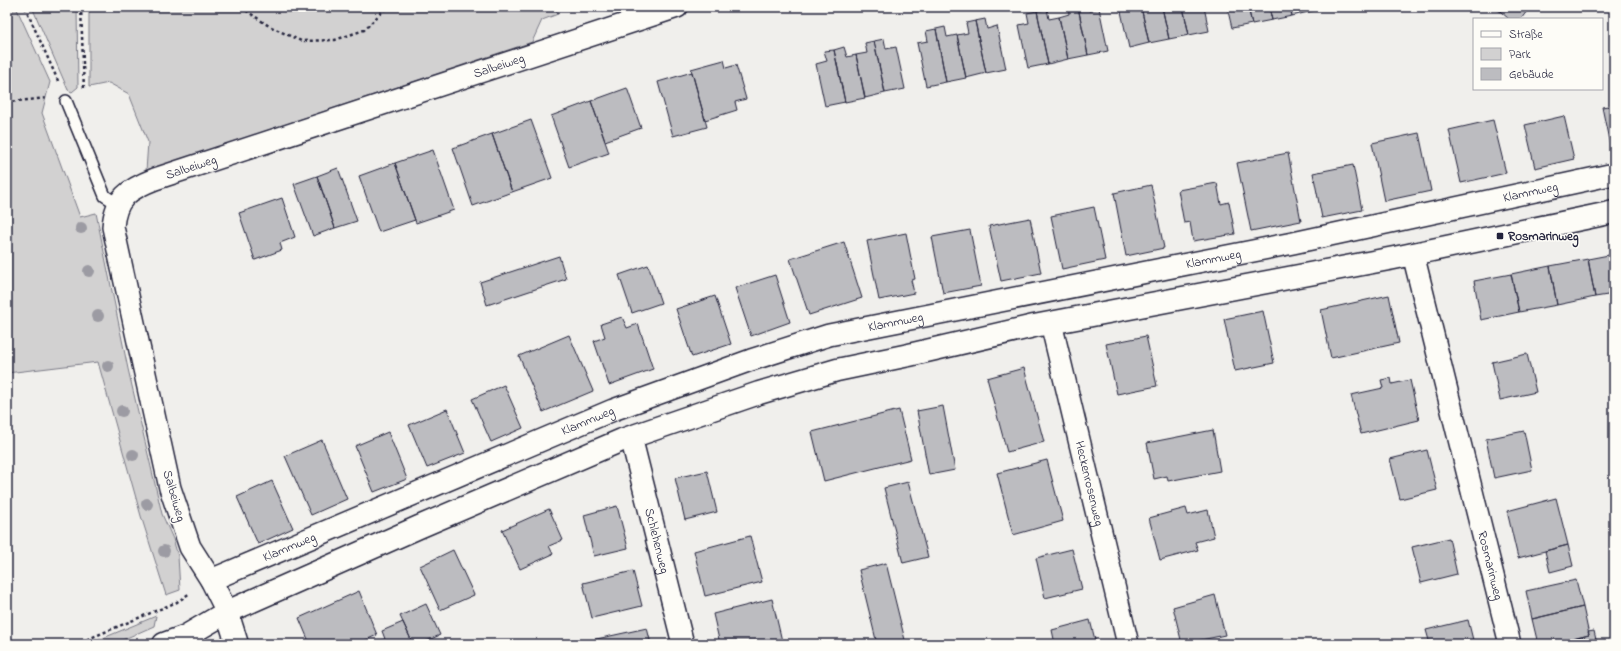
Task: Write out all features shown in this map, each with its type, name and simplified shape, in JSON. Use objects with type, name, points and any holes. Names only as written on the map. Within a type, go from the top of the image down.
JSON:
[{"type":"main road","points":[[164,644],[186,636],[227,612],[419,526],[631,437],[758,393],[837,370],[1051,323],[1414,254],[1614,212]]},
{"type":"main road","points":[[227,612],[237,644]]},
{"type":"street","name":"Salbeiweg","points":[[227,612],[211,580],[190,547],[170,488],[113,227],[114,214],[118,204],[136,187],[155,179],[677,7]]},
{"type":"street","name":"Klammweg","points":[[211,580],[613,410],[751,360],[829,335],[1293,243],[1614,174]]},
{"type":"street","name":"Rosmarinweg","points":[[1414,254],[1510,644]]},
{"type":"street","name":"Heckenrosenweg","points":[[1051,323],[1128,644]]},
{"type":"street","name":"Schlehenweg","points":[[631,437],[683,644]]},
{"type":"lane","points":[[64,96],[105,196],[118,204]]},
{"type":"path","points":[[25,7],[64,96]]},
{"type":"path","points":[[7,102],[84,95],[81,7]]},
{"type":"path","points":[[241,7],[269,26],[301,41],[335,40],[364,30],[387,7]]},
{"type":"path","points":[[76,644],[177,602],[211,580]]},
{"type":"green space","points":[[7,7],[16,7],[50,82],[42,113],[80,217],[96,213],[128,369],[162,514],[173,539],[178,556],[180,590],[166,595],[141,516],[98,362],[7,373]]},
{"type":"green space","points":[[32,7],[77,7],[78,87],[72,92],[68,90]]},
{"type":"green space","points":[[89,7],[555,7],[558,14],[542,20],[532,42],[146,171],[148,142],[129,94],[109,83],[89,87]]},
{"type":"green space","points":[[156,616],[154,626],[113,644],[89,644]]},
{"type":"building","points":[[1068,7],[1078,7],[1088,55],[1068,59],[1059,17],[1069,14]]},
{"type":"building","points":[[1078,7],[1088,7],[1089,11],[1099,8],[1108,51],[1088,55]]},
{"type":"building","points":[[1120,7],[1141,7],[1149,43],[1129,48]]},
{"type":"building","points":[[1141,7],[1162,7],[1169,39],[1149,43]]},
{"type":"building","points":[[1162,7],[1183,7],[1189,35],[1169,39]]},
{"type":"building","points":[[1183,7],[1204,7],[1209,31],[1189,35]]},
{"type":"building","points":[[1227,7],[1248,7],[1252,24],[1232,28]]},
{"type":"building","points":[[1248,7],[1269,7],[1272,20],[1252,24]]},
{"type":"building","points":[[1269,7],[1290,7],[1292,16],[1272,20]]},
{"type":"building","points":[[1290,7],[1311,7],[1312,11],[1292,16]]},
{"type":"building","points":[[1311,7],[1332,7],[1312,11]]},
{"type":"building","points":[[1493,7],[1504,7],[1501,12]]},
{"type":"building","points":[[1504,7],[1530,7],[1522,18],[1508,18],[1501,12]]},
{"type":"building","points":[[1047,9],[1049,19],[1059,17],[1068,59],[1048,64],[1037,11]]},
{"type":"building","points":[[1037,11],[1048,64],[1028,68],[1019,25],[1029,23],[1027,13]]},
{"type":"building","points":[[985,19],[987,29],[997,26],[1006,69],[986,73],[975,21]]},
{"type":"building","points":[[975,21],[986,73],[966,78],[957,35],[968,33],[966,23]]},
{"type":"building","points":[[945,27],[947,37],[957,35],[966,78],[946,82],[936,29]]},
{"type":"building","points":[[936,29],[946,82],[926,86],[917,43],[928,41],[926,31]]},
{"type":"building","points":[[884,39],[886,49],[896,47],[905,89],[885,93],[874,41]]},
{"type":"building","points":[[874,41],[885,93],[865,98],[856,55],[867,53],[865,43]]},
{"type":"building","points":[[844,47],[847,57],[856,55],[865,98],[845,102],[834,50]]},
{"type":"building","points":[[834,50],[845,102],[825,106],[816,64],[827,61],[824,51]]},
{"type":"building","points":[[724,60],[726,68],[736,65],[746,99],[735,102],[737,110],[705,120],[691,69]]},
{"type":"building","points":[[692,72],[707,127],[673,136],[658,82]]},
{"type":"building","points":[[627,88],[641,128],[605,141],[591,101]]},
{"type":"building","points":[[591,101],[609,153],[569,167],[551,116]]},
{"type":"building","points":[[1614,105],[1614,149],[1611,150],[1602,107]]},
{"type":"building","points":[[1564,116],[1574,159],[1535,168],[1525,125]]},
{"type":"building","points":[[531,120],[552,178],[512,192],[492,134]]},
{"type":"building","points":[[1493,120],[1506,173],[1461,183],[1449,130]]},
{"type":"building","points":[[1419,133],[1431,191],[1384,201],[1372,143]]},
{"type":"building","points":[[492,134],[512,192],[473,206],[453,148]]},
{"type":"building","points":[[433,150],[454,210],[416,223],[395,163]]},
{"type":"building","points":[[1288,153],[1301,221],[1251,231],[1237,163]]},
{"type":"building","points":[[395,163],[415,220],[379,232],[359,176]]},
{"type":"building","points":[[1353,165],[1362,210],[1322,218],[1313,173]]},
{"type":"building","points":[[338,168],[357,221],[335,228],[317,176]]},
{"type":"building","points":[[317,176],[335,228],[313,236],[294,184]]},
{"type":"building","points":[[1217,183],[1221,204],[1229,202],[1235,234],[1193,241],[1190,222],[1184,223],[1178,190]]},
{"type":"building","points":[[1151,185],[1164,248],[1126,256],[1114,193]]},
{"type":"building","points":[[282,198],[295,237],[280,243],[282,250],[255,260],[239,213]]},
{"type":"building","points":[[1094,207],[1105,260],[1062,269],[1051,216]]},
{"type":"building","points":[[1030,218],[1041,273],[1001,281],[989,226]]},
{"type":"building","points":[[970,230],[981,286],[943,293],[932,237]]},
{"type":"building","points":[[906,233],[915,279],[911,280],[914,293],[879,300],[867,241]]},
{"type":"building","points":[[844,242],[862,298],[809,315],[790,259]]},
{"type":"building","points":[[1614,254],[1614,294],[1595,297],[1588,259]]},
{"type":"building","points":[[559,256],[566,279],[487,305],[480,282]]},
{"type":"building","points":[[1588,259],[1595,297],[1557,305],[1550,266]]},
{"type":"building","points":[[648,265],[661,303],[632,313],[619,275]]},
{"type":"building","points":[[1550,266],[1557,305],[1519,312],[1511,274]]},
{"type":"building","points":[[1511,274],[1519,312],[1481,320],[1474,281]]},
{"type":"building","points":[[775,275],[790,322],[751,336],[735,288]]},
{"type":"building","points":[[1389,295],[1399,343],[1331,358],[1321,310]]},
{"type":"building","points":[[715,296],[731,344],[692,357],[676,309]]},
{"type":"building","points":[[1263,311],[1274,363],[1235,371],[1224,319]]},
{"type":"building","points":[[622,317],[627,328],[638,324],[653,369],[609,385],[594,341],[605,337],[601,324]]},
{"type":"building","points":[[569,335],[593,391],[543,412],[519,356]]},
{"type":"building","points":[[1146,336],[1157,386],[1117,394],[1106,344]]},
{"type":"building","points":[[1527,354],[1536,392],[1500,400],[1492,362]]},
{"type":"building","points":[[1024,368],[1044,442],[1007,452],[987,378]]},
{"type":"building","points":[[1391,378],[1392,384],[1410,380],[1419,420],[1361,434],[1351,395],[1383,388],[1381,380]]},
{"type":"building","points":[[504,385],[523,428],[491,442],[472,399]]},
{"type":"building","points":[[943,406],[955,470],[929,475],[917,411]]},
{"type":"building","points":[[447,409],[465,453],[427,468],[409,425]]},
{"type":"building","points":[[899,410],[911,459],[824,481],[812,432]]},
{"type":"building","points":[[1213,430],[1220,471],[1168,481],[1167,476],[1154,479],[1147,443]]},
{"type":"building","points":[[1524,431],[1532,470],[1494,478],[1486,439]]},
{"type":"building","points":[[388,432],[407,479],[374,492],[355,446]]},
{"type":"building","points":[[322,440],[347,499],[311,515],[285,456]]},
{"type":"building","points":[[1427,450],[1437,490],[1400,499],[1390,459]]},
{"type":"building","points":[[1047,460],[1063,521],[1013,535],[997,473]]},
{"type":"building","points":[[707,471],[717,512],[685,520],[675,478]]},
{"type":"building","points":[[272,481],[293,528],[258,544],[237,497]]},
{"type":"building","points":[[908,482],[928,557],[903,563],[884,488]]},
{"type":"building","points":[[1556,498],[1568,545],[1518,558],[1507,511]]},
{"type":"building","points":[[617,506],[628,548],[594,556],[584,515]]},
{"type":"building","points":[[1186,508],[1188,515],[1208,510],[1214,537],[1195,542],[1198,550],[1160,560],[1149,518]]},
{"type":"building","points":[[549,509],[563,540],[549,546],[553,554],[520,569],[502,530]]},
{"type":"building","points":[[750,536],[762,582],[705,596],[694,551]]},
{"type":"building","points":[[1449,538],[1457,574],[1421,583],[1412,547]]},
{"type":"building","points":[[1568,545],[1573,566],[1550,572],[1545,551]]},
{"type":"building","points":[[1072,549],[1082,589],[1045,598],[1036,558]]},
{"type":"building","points":[[453,550],[474,595],[440,610],[420,566]]},
{"type":"building","points":[[886,563],[906,644],[877,644],[859,570]]},
{"type":"building","points":[[633,571],[642,606],[592,618],[583,583]]},
{"type":"building","points":[[1576,580],[1583,607],[1532,619],[1526,591]]},
{"type":"building","points":[[359,591],[377,635],[357,644],[310,644],[299,618]]},
{"type":"building","points":[[1215,595],[1225,635],[1182,644],[1173,607]]},
{"type":"building","points":[[772,599],[782,641],[772,644],[720,644],[713,614]]},
{"type":"building","points":[[426,604],[440,635],[420,644],[413,644],[400,616]]},
{"type":"building","points":[[1583,607],[1589,635],[1550,644],[1538,644],[1532,619]]},
{"type":"building","points":[[1090,620],[1096,644],[1055,644],[1052,630]]},
{"type":"building","points":[[1468,620],[1474,644],[1430,644],[1426,630]]},
{"type":"building","points":[[403,622],[413,644],[376,643],[385,639],[382,631]]},
{"type":"building","points":[[647,628],[651,644],[593,644],[592,640]]},
{"type":"building","points":[[1594,631],[1597,644],[1571,644],[1570,640],[1589,635],[1588,632]]},
{"type":"place","name":"Rosmarinweg","points":[[1500,236]]}]
